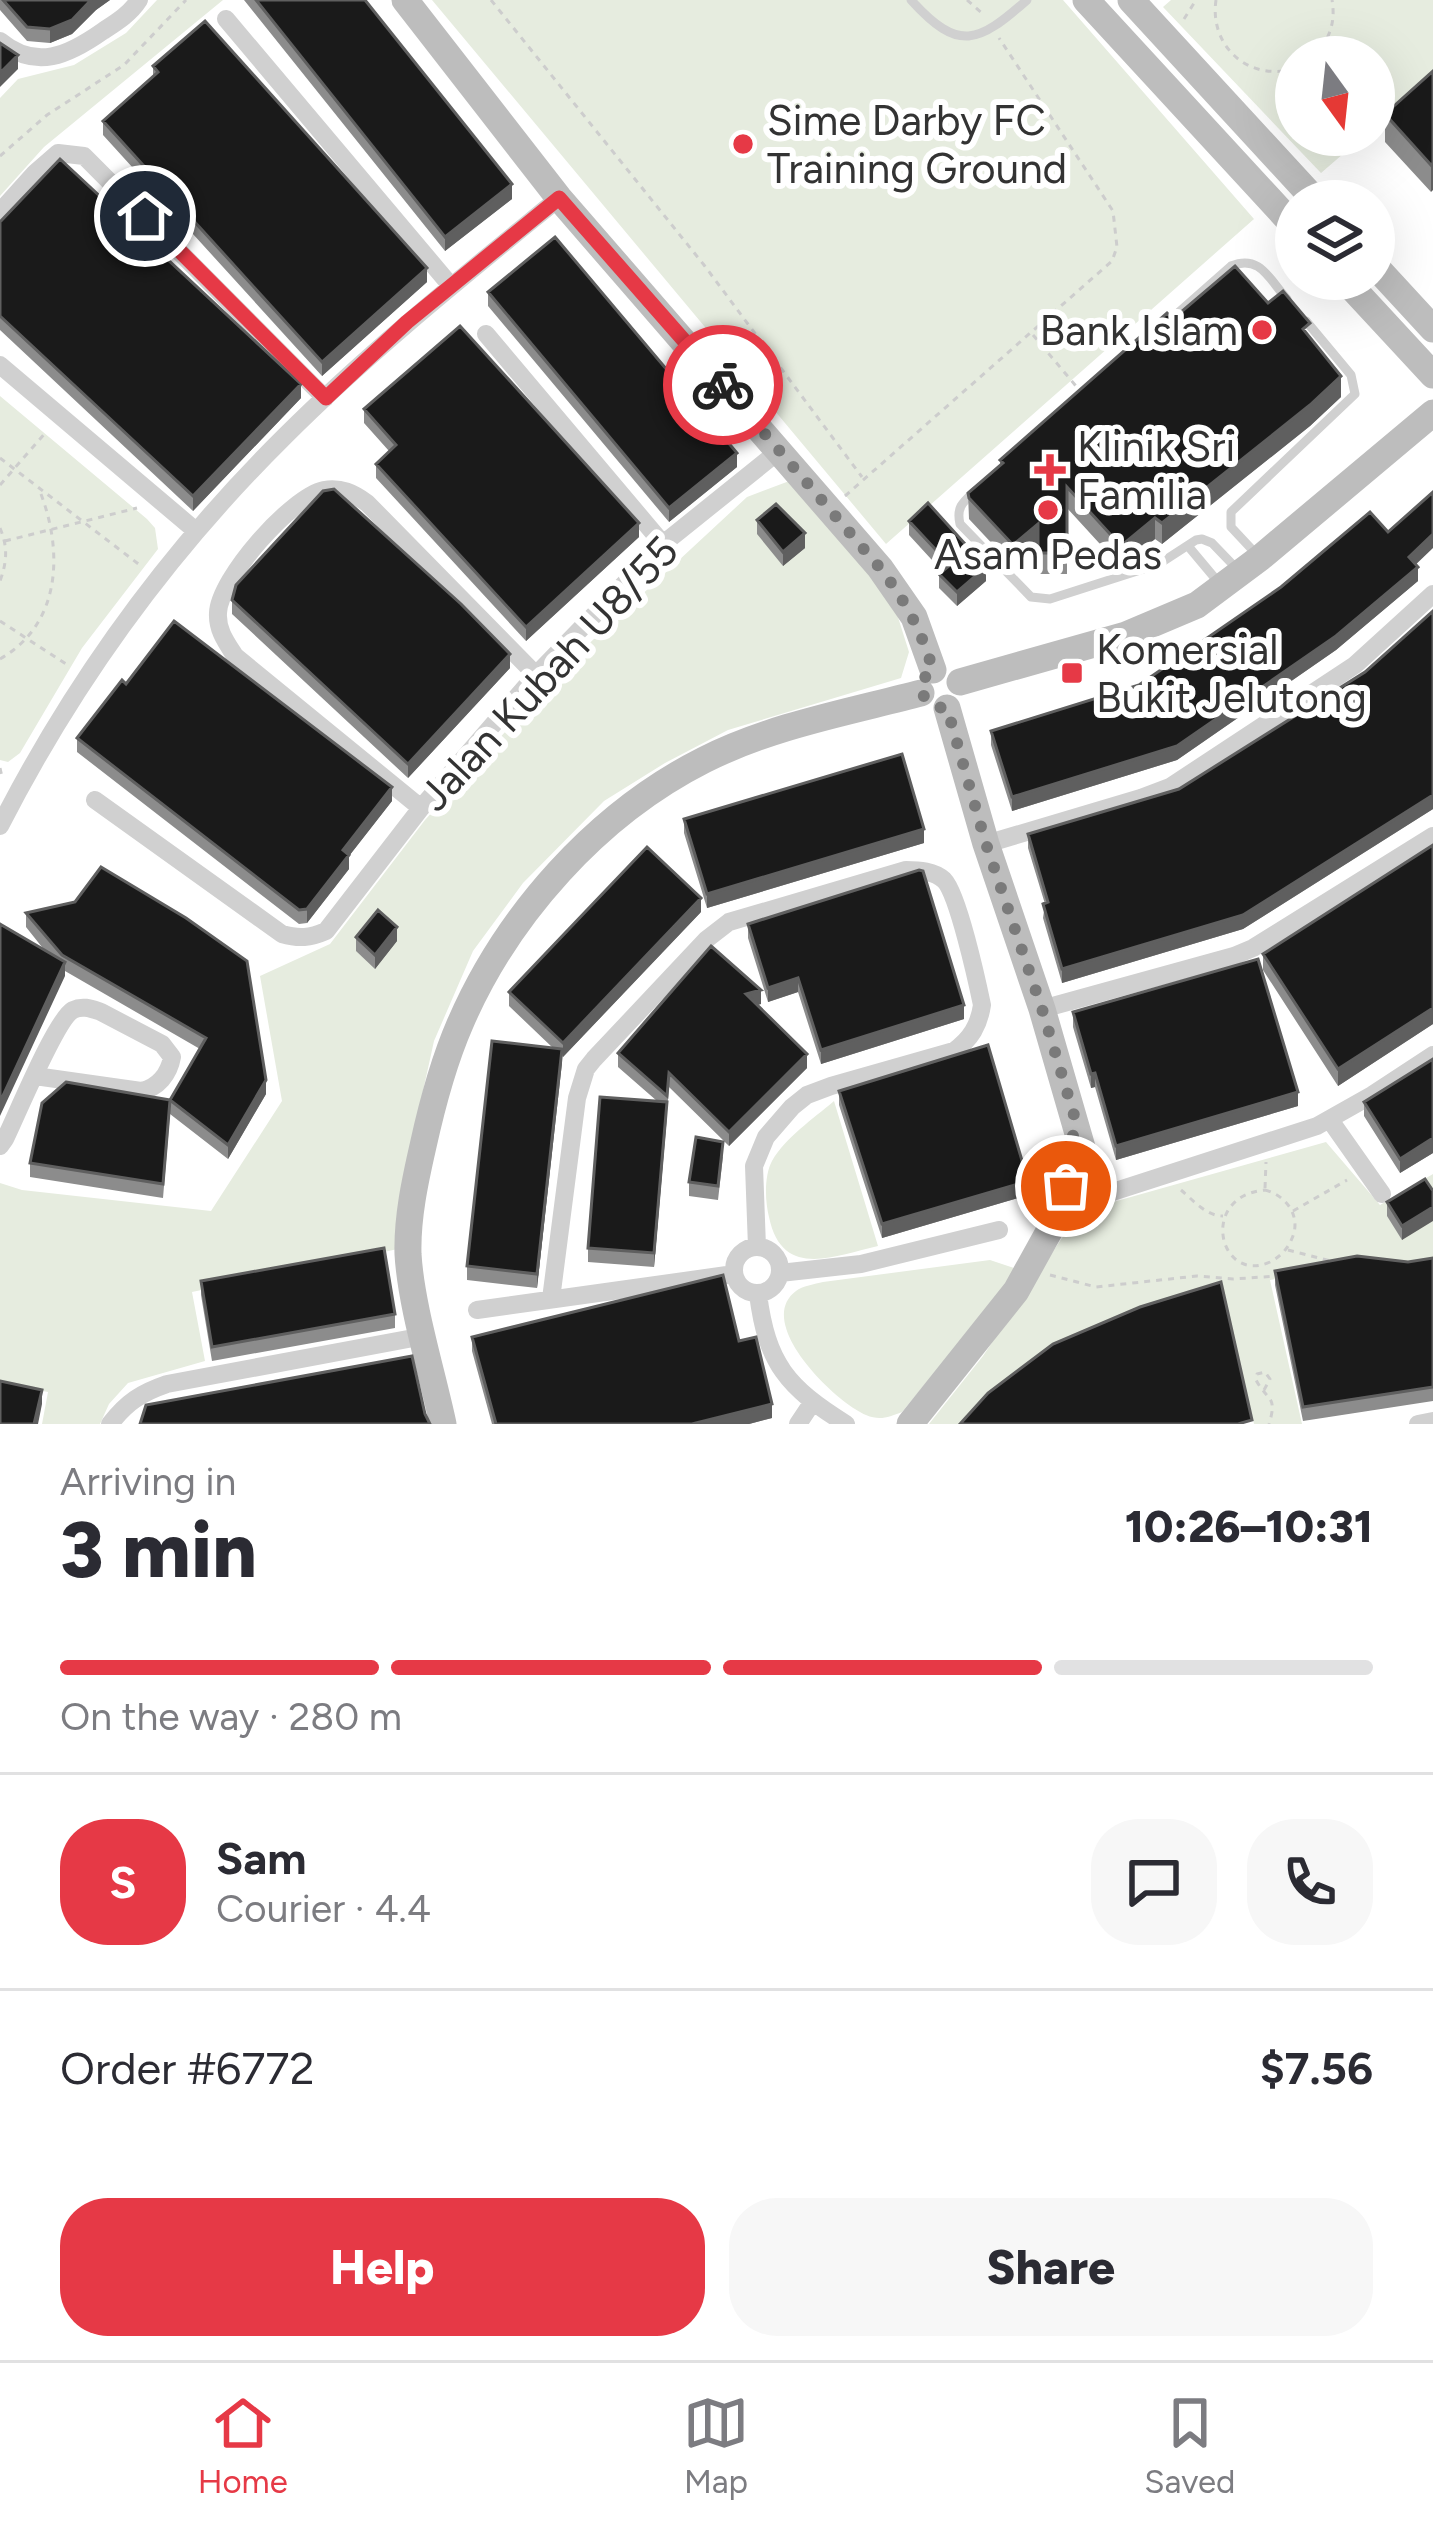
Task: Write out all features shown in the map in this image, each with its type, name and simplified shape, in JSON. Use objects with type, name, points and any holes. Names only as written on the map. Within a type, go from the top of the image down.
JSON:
[{"type":"street","points":[[0,40],[19,55],[58,57],[78,49],[132,11],[139,0]]},
{"type":"street","points":[[405,0],[559,198],[902,597],[924,640],[927,682],[934,707],[947,708],[960,695],[960,682],[946,669],[927,682],[784,728],[702,761],[615,820],[574,857],[512,930],[460,1023],[428,1122],[410,1216],[411,1283],[443,1424]]},
{"type":"street","points":[[1086,0],[1275,205]]},
{"type":"street","points":[[1131,0],[1297,180]]},
{"type":"street","points":[[226,20],[451,286]]},
{"type":"street","points":[[0,212],[58,153],[84,156],[326,398]]},
{"type":"street","points":[[0,826],[7,778],[196,531],[282,438],[451,286],[559,198]]},
{"type":"street","points":[[1395,288],[1433,329]]},
{"type":"street","points":[[1363,300],[1433,375]]},
{"type":"street","points":[[486,334],[663,544]]},
{"type":"street","points":[[0,365],[196,531]]},
{"type":"street","points":[[960,682],[1126,635],[1197,605],[1433,412]]},
{"type":"street","name":"Jalan Kubah U8/55","points":[[95,800],[282,934],[297,939],[326,931],[421,808],[536,675],[663,544],[780,450]]},
{"type":"street","points":[[421,808],[235,656],[224,638],[218,608],[223,592],[288,508],[320,490],[353,493],[536,675]]},
{"type":"street","points":[[986,844],[1170,787],[1355,664],[1433,594]]},
{"type":"street","points":[[947,708],[1074,1115],[1083,1187]]},
{"type":"street","points":[[1042,1009],[1253,948],[1433,836]]},
{"type":"street","points":[[551,1299],[577,1098],[586,1069],[707,939],[729,922],[906,870],[932,873],[943,879],[952,895],[982,1004],[980,1019],[954,1051],[831,1086],[792,1107],[766,1137],[754,1166],[757,1247]]},
{"type":"street","points":[[0,1146],[35,1076],[64,1018],[72,1010],[101,1012],[162,1043],[172,1057],[158,1083],[141,1091],[35,1076]]},
{"type":"street","points":[[910,1424],[1016,1291],[1052,1226],[1083,1187],[1155,1177],[1330,1120],[1433,1055]]},
{"type":"street","points":[[1330,1120],[1382,1194]]},
{"type":"street","points":[[780,1273],[861,1264],[999,1230]]},
{"type":"street","points":[[757,1247],[776,1258],[780,1273],[770,1289],[758,1294],[745,1291],[734,1274],[739,1255],[757,1247]]},
{"type":"street","points":[[477,1310],[734,1274]]},
{"type":"street","points":[[758,1294],[761,1321],[774,1357],[796,1390],[846,1424]]},
{"type":"street","points":[[110,1424],[127,1402],[167,1384],[424,1336]]},
{"type":"street","points":[[798,1424],[812,1403]]},
{"type":"street","points":[[1418,1424],[1433,1421]]},
{"type":"lane","points":[[911,0],[952,35],[973,37],[994,30],[1027,0]]},
{"type":"lane","points":[[1150,338],[1231,266],[1249,261],[1259,266],[1352,375],[1356,386],[1352,399],[1231,512],[1241,573]]},
{"type":"lane","points":[[979,488],[961,503],[960,524],[1037,599],[1147,569],[1196,540],[1208,540],[1241,573]]},
{"type":"lane","points":[[1188,546],[1241,573]]},
{"type":"path","points":[[0,157],[46,115],[124,65],[186,0]]},
{"type":"path","points":[[491,0],[704,265],[864,479]]},
{"type":"path","points":[[831,509],[1112,261],[1117,247],[1113,212],[983,14],[967,0]]},
{"type":"path","points":[[1216,0],[1219,34],[1235,57],[1259,70],[1275,72]]},
{"type":"path","points":[[1329,36],[1332,0]]},
{"type":"path","points":[[1032,334],[1084,395]]},
{"type":"path","points":[[0,485],[60,416]]},
{"type":"path","points":[[0,458],[158,579]]},
{"type":"path","points":[[0,659],[26,638],[43,611],[52,584],[53,529],[38,487]]},
{"type":"path","points":[[5,541],[163,502]]},
{"type":"path","points":[[0,528],[7,560],[0,581]]},
{"type":"path","points":[[0,621],[86,677]]},
{"type":"path","points":[[1265,1190],[1266,1141]]},
{"type":"path","points":[[1292,1212],[1365,1170]]},
{"type":"path","points":[[1155,1177],[1214,1216],[1224,1216]]},
{"type":"path","points":[[1265,1190],[1285,1199],[1296,1223],[1287,1250],[1271,1262],[1241,1263],[1223,1240],[1224,1216],[1244,1194],[1265,1190]]},
{"type":"path","points":[[1287,1250],[1339,1263],[1318,1268]]},
{"type":"path","points":[[1029,1267],[1096,1287],[1197,1276],[1277,1276]]},
{"type":"path","points":[[1264,1390],[1272,1398],[1269,1424]]},
{"type":"shaded area","points":[[157,0],[223,0],[44,147],[0,196],[0,98],[18,79],[74,65],[126,33]]},
{"type":"shaded area","points":[[432,0],[1063,0],[1254,219],[886,544]]},
{"type":"shaded area","points":[[1171,0],[1433,0],[1433,77],[1395,109],[1395,36],[1275,36],[1275,125],[1163,7]]},
{"type":"shaded area","points":[[1305,156],[1341,156],[1321,173]]},
{"type":"shaded area","points":[[0,396],[147,519],[155,528],[158,549],[82,648],[20,753],[8,762],[0,760]]},
{"type":"shaded area","points":[[792,480],[890,592],[909,652],[901,678],[728,730],[604,801],[523,883],[473,951],[434,1041],[412,1141],[398,1249],[192,1292],[205,1361],[128,1383],[109,1404],[100,1424],[42,1424],[48,1392],[0,1383],[0,1183],[22,1190],[211,1211],[282,1101],[260,976],[330,944],[425,820],[567,664],[747,497]]},
{"type":"shaded area","points":[[834,1101],[878,1246],[812,1259],[785,1250],[776,1237],[767,1204],[768,1174],[785,1144]]},
{"type":"shaded area","points":[[1326,1142],[1380,1205],[1433,1174],[1433,1264],[1347,1266],[1270,1280],[1302,1424],[1254,1424],[1223,1291],[964,1424],[929,1424],[983,1356],[1072,1223],[1084,1213]]},
{"type":"shaded area","points":[[990,1260],[1017,1269],[902,1412],[876,1418],[853,1408],[819,1379],[791,1341],[785,1305],[805,1286]]},
{"type":"building","points":[[3,0],[91,0],[72,20],[50,29],[27,27]]},
{"type":"building","points":[[256,0],[365,0],[512,184],[445,237]]},
{"type":"building","points":[[205,21],[427,268],[322,362],[103,121],[158,72],[153,66]]},
{"type":"building","points":[[0,43],[18,55],[0,73]]},
{"type":"building","points":[[1433,71],[1431,165],[1395,125],[1395,105]]},
{"type":"building","points":[[60,159],[301,384],[193,496],[0,316],[0,222]]},
{"type":"building","points":[[555,237],[737,453],[669,508],[488,292]]},
{"type":"building","points":[[1235,266],[1268,303],[1275,297],[1291,300],[1310,323],[1303,329],[1341,376],[1162,523],[1155,518],[1121,546],[1067,487],[1067,553],[1038,553],[1038,524],[1013,545],[968,493],[1167,313],[1173,319]]},
{"type":"building","points":[[460,326],[639,523],[526,627],[376,464],[396,445],[364,409]]},
{"type":"building","points":[[334,489],[510,654],[408,764],[232,600],[236,585],[323,491]]},
{"type":"building","points":[[1433,492],[1433,534],[1409,557],[1418,567],[1336,636],[1177,746],[1012,797],[991,731],[1139,685],[1281,587],[1370,512],[1388,532]]},
{"type":"building","points":[[928,503],[986,567],[957,592],[939,574],[950,565],[909,521]]},
{"type":"building","points":[[776,504],[805,533],[783,552],[757,520]]},
{"type":"building","points":[[1433,611],[1433,795],[1243,915],[1062,969],[1028,834],[1179,789],[1365,672]]},
{"type":"building","points":[[174,621],[392,787],[343,850],[349,855],[307,909],[299,910],[77,738]]},
{"type":"building","points":[[902,754],[924,829],[707,894],[684,819]]},
{"type":"building","points":[[1433,845],[1433,1008],[1338,1069],[1263,954]]},
{"type":"building","points":[[647,847],[701,898],[563,1043],[509,992]]},
{"type":"building","points":[[101,867],[247,961],[266,1080],[228,1145],[170,1100],[206,1038],[62,955],[26,913],[75,902]]},
{"type":"building","points":[[919,870],[964,1005],[821,1050],[798,978],[768,988],[748,924]]},
{"type":"building","points":[[378,910],[397,927],[375,955],[356,937]]},
{"type":"building","points":[[0,924],[65,962],[0,1102]]},
{"type":"building","points":[[711,946],[761,990],[746,994],[807,1054],[729,1132],[669,1073],[667,1096],[618,1053]]},
{"type":"building","points":[[1258,959],[1298,1092],[1116,1146],[1073,1012]]},
{"type":"building","points":[[492,1041],[562,1049],[537,1274],[467,1266]]},
{"type":"building","points":[[988,1045],[1028,1181],[882,1224],[839,1091]]},
{"type":"building","points":[[1433,1059],[1433,1138],[1400,1159],[1364,1102]]},
{"type":"building","points":[[66,1082],[170,1100],[163,1184],[30,1163],[42,1103]]},
{"type":"building","points":[[600,1097],[667,1102],[654,1253],[588,1248]]},
{"type":"building","points":[[696,1137],[723,1142],[718,1186],[689,1182]]},
{"type":"building","points":[[1425,1179],[1433,1191],[1433,1207],[1402,1226],[1387,1202]]},
{"type":"building","points":[[384,1248],[395,1314],[212,1347],[201,1281]]},
{"type":"building","points":[[1357,1256],[1408,1262],[1433,1258],[1433,1387],[1303,1407],[1275,1271]]},
{"type":"building","points":[[723,1275],[739,1341],[756,1337],[772,1404],[692,1424],[496,1424],[472,1337]]},
{"type":"building","points":[[1221,1282],[1252,1420],[1238,1424],[960,1424],[988,1393],[1053,1344],[1140,1307]]},
{"type":"building","points":[[412,1356],[430,1424],[140,1424],[146,1405]]},
{"type":"building","points":[[0,1381],[42,1390],[34,1424],[0,1424]]},
{"type":"way so far","points":[[723,385],[880,568],[902,597],[924,640],[933,670],[922,680],[921,693],[928,704],[947,708],[1074,1115],[1071,1176],[1066,1186]]},
{"type":"place","name":"Sime Darby FC Training Ground","points":[[743,144]]},
{"type":"place","name":"Bank Islam","points":[[1262,330]]},
{"type":"place","name":"Klinik Sri Familia","points":[[1050,470]]},
{"type":"place","name":"Asam Pedas","points":[[1048,510]]},
{"type":"place","name":"Komersial Bukit Jelutong","points":[[1072,673]]},
{"type":"route","points":[[145,216],[326,398],[407,322],[559,198],[723,385]]}]
